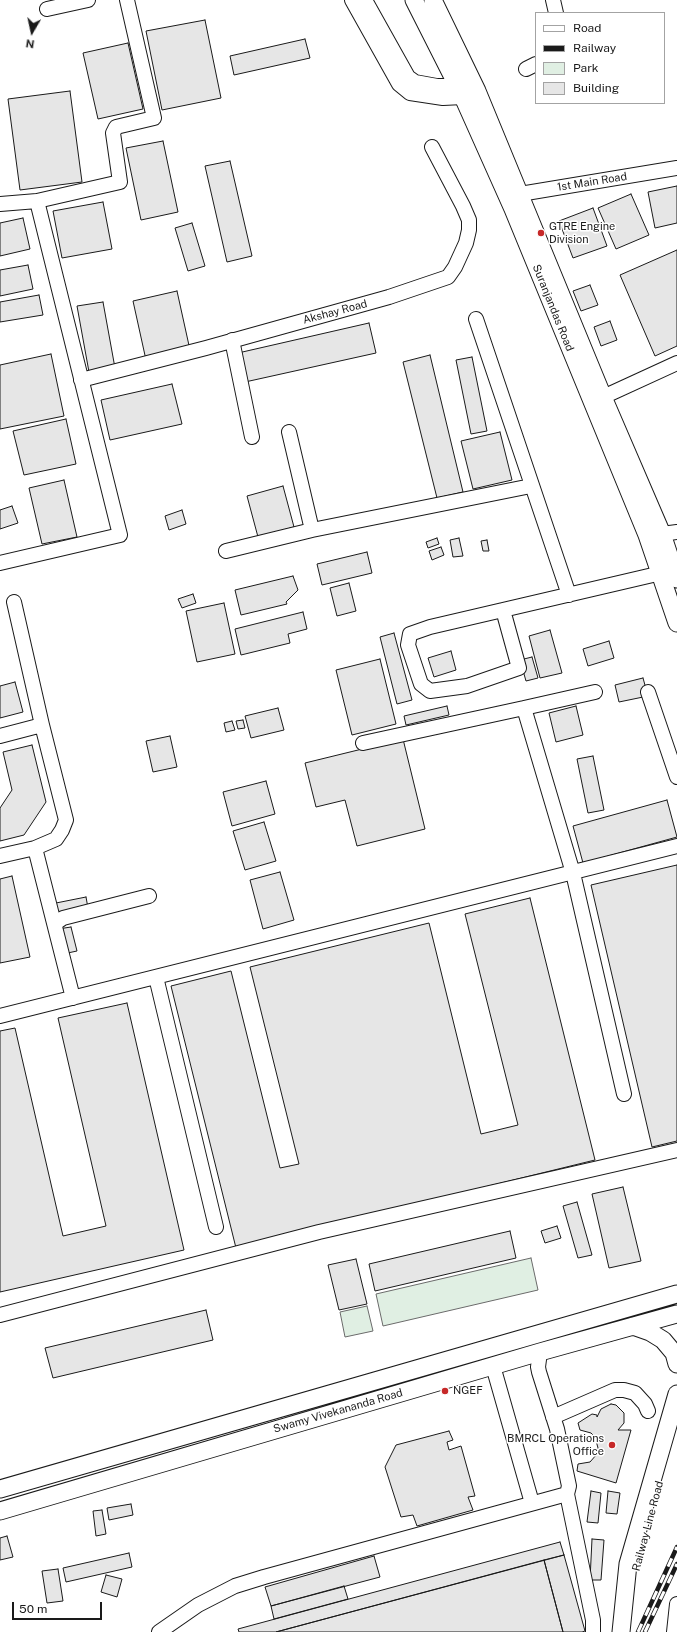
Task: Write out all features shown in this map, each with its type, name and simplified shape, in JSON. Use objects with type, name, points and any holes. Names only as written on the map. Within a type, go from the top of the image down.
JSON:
[{"type":"main road","name":"Suranjandas Road","points":[[414,0],[468,89]]},
{"type":"main road","name":"Suranjandas Road","points":[[433,0],[468,89],[603,397],[670,533],[670,574],[677,623]]},
{"type":"main road","name":"Suranjandas Road","points":[[514,196],[647,535],[670,574]]},
{"type":"main road","name":"Swamy Vivekananda Road","points":[[0,1489],[677,1294]]},
{"type":"main road","name":"Swamy Vivekananda Road","points":[[0,1511],[540,1352],[677,1314]]},
{"type":"main road","points":[[633,1326],[650,1332],[663,1340],[674,1353],[677,1364]]},
{"type":"main road","points":[[621,1632],[628,1564],[677,1394]]},
{"type":"main road","name":"Railway Line Road","points":[[629,1632],[636,1564],[677,1421]]},
{"type":"street","points":[[47,9],[88,0]]},
{"type":"street","points":[[0,204],[37,201],[120,182],[112,133],[116,128],[154,118],[127,0]]},
{"type":"street","points":[[352,0],[399,84],[410,93],[443,98],[468,89]]},
{"type":"street","points":[[365,0],[408,76],[415,82],[422,84],[468,89]]},
{"type":"street","points":[[553,0],[556,12]]},
{"type":"street","name":"Akshay Road","points":[[82,380],[206,348],[389,297],[448,277],[456,267],[466,243],[469,230],[469,220],[432,147]]},
{"type":"street","name":"1st Main Road","points":[[514,196],[677,168]]},
{"type":"street","points":[[0,563],[120,535],[37,201]]},
{"type":"street","points":[[476,319],[531,486],[569,595]]},
{"type":"street","points":[[232,340],[252,437]]},
{"type":"street","points":[[603,397],[677,363]]},
{"type":"street","points":[[289,432],[312,530]]},
{"type":"street","points":[[226,551],[312,530],[531,486]]},
{"type":"street","points":[[503,610],[519,668],[467,686],[430,691],[421,684],[408,645],[410,634],[430,627],[503,610],[670,574]]},
{"type":"street","points":[[0,856],[35,848],[56,839],[66,820],[42,726],[14,602]]},
{"type":"street","points":[[363,743],[595,692]]},
{"type":"street","points":[[648,692],[677,777]]},
{"type":"street","points":[[524,708],[573,873],[624,1094]]},
{"type":"street","points":[[0,736],[42,726]]},
{"type":"street","points":[[0,1016],[677,846]]},
{"type":"street","points":[[35,848],[73,998]]},
{"type":"street","points":[[55,927],[57,922],[63,918],[149,896]]},
{"type":"street","points":[[156,977],[216,1227]]},
{"type":"street","points":[[0,1315],[319,1232],[677,1150]]},
{"type":"street","points":[[540,1352],[538,1367],[553,1417],[569,1486],[567,1494],[593,1620],[593,1632]]},
{"type":"street","points":[[493,1366],[532,1503]]},
{"type":"street","points":[[553,1417],[615,1390],[624,1390],[635,1393],[645,1404],[648,1411]]},
{"type":"street","points":[[159,1632],[198,1605],[235,1586],[567,1494]]},
{"type":"street","points":[[675,1630],[677,1604]]},
{"type":"green space","points":[[531,1258],[538,1290],[383,1326],[376,1294]]},
{"type":"green space","points":[[367,1306],[373,1331],[345,1337],[340,1312]]},
{"type":"building","points":[[205,20],[221,98],[162,110],[146,31]]},
{"type":"building","points":[[305,39],[310,58],[234,75],[230,56]]},
{"type":"building","points":[[128,43],[143,109],[98,119],[83,53]]},
{"type":"building","points":[[70,91],[82,182],[20,190],[8,99]]},
{"type":"building","points":[[163,141],[178,212],[141,220],[126,148]]},
{"type":"building","points":[[230,161],[252,256],[227,262],[205,166]]},
{"type":"building","points":[[677,186],[677,223],[655,228],[648,192]]},
{"type":"building","points":[[631,194],[649,235],[616,249],[598,208]]},
{"type":"building","points":[[103,202],[112,249],[62,258],[53,211]]},
{"type":"building","points":[[593,208],[607,246],[573,258],[559,221]]},
{"type":"building","points":[[23,218],[30,249],[0,256],[0,223]]},
{"type":"building","points":[[192,223],[205,266],[188,271],[175,228]]},
{"type":"building","points":[[677,250],[677,346],[655,356],[620,275]]},
{"type":"building","points":[[28,265],[33,289],[0,296],[0,270]]},
{"type":"building","points":[[590,285],[598,305],[581,311],[573,291]]},
{"type":"building","points":[[177,291],[190,350],[146,360],[133,301]]},
{"type":"building","points":[[39,295],[43,315],[0,322],[0,302]]},
{"type":"building","points":[[103,302],[115,368],[89,372],[77,306]]},
{"type":"building","points":[[610,321],[617,340],[601,346],[594,327]]},
{"type":"building","points":[[369,323],[376,353],[245,382],[238,353]]},
{"type":"building","points":[[51,354],[64,416],[0,429],[0,365]]},
{"type":"building","points":[[430,355],[463,492],[437,498],[403,362]]},
{"type":"building","points":[[472,357],[487,431],[471,434],[456,360]]},
{"type":"building","points":[[172,384],[182,424],[110,440],[101,400]]},
{"type":"building","points":[[66,419],[76,464],[24,475],[13,431]]},
{"type":"building","points":[[500,432],[512,480],[473,489],[461,441]]},
{"type":"building","points":[[64,480],[77,537],[42,544],[29,488]]},
{"type":"building","points":[[283,486],[294,527],[258,537],[247,496]]},
{"type":"building","points":[[12,506],[18,523],[0,529],[0,510]]},
{"type":"building","points":[[182,510],[186,524],[169,530],[165,516]]},
{"type":"building","points":[[437,538],[439,544],[428,548],[426,542]]},
{"type":"building","points":[[459,538],[463,556],[453,557],[450,540]]},
{"type":"building","points":[[487,540],[489,551],[483,551],[481,541]]},
{"type":"building","points":[[441,547],[444,555],[432,560],[429,551]]},
{"type":"building","points":[[367,552],[372,573],[322,585],[317,564]]},
{"type":"building","points":[[293,576],[298,590],[286,602],[287,604],[241,615],[235,590]]},
{"type":"building","points":[[349,583],[356,611],[337,616],[330,588]]},
{"type":"building","points":[[193,594],[196,603],[182,608],[178,599]]},
{"type":"building","points":[[224,603],[235,654],[197,662],[186,611]]},
{"type":"building","points":[[303,612],[307,629],[288,634],[290,643],[241,655],[235,629]]},
{"type":"building","points":[[550,630],[562,673],[540,678],[529,636]]},
{"type":"building","points":[[394,633],[412,700],[397,704],[380,637]]},
{"type":"building","points":[[609,641],[614,658],[588,666],[583,649]]},
{"type":"building","points":[[451,651],[456,670],[434,677],[428,658]]},
{"type":"building","points":[[532,657],[538,678],[526,681],[520,660]]},
{"type":"building","points":[[380,659],[396,724],[352,735],[336,670]]},
{"type":"building","points":[[643,678],[648,696],[619,702],[615,685]]},
{"type":"building","points":[[15,682],[23,712],[0,718],[0,686]]},
{"type":"building","points":[[447,706],[449,715],[406,725],[404,716]]},
{"type":"building","points":[[576,706],[583,735],[556,742],[549,713]]},
{"type":"building","points":[[278,708],[284,730],[251,738],[245,716]]},
{"type":"building","points":[[243,720],[245,728],[238,729],[236,721]]},
{"type":"building","points":[[232,721],[235,730],[226,732],[224,723]]},
{"type":"building","points":[[170,736],[177,767],[153,772],[146,741]]},
{"type":"building","points":[[403,739],[425,829],[357,846],[345,800],[316,807],[305,763]]},
{"type":"building","points":[[32,745],[46,802],[24,835],[0,841],[0,808],[12,790],[3,752]]},
{"type":"building","points":[[593,756],[604,810],[588,813],[577,759]]},
{"type":"building","points":[[266,781],[275,814],[232,826],[223,792]]},
{"type":"building","points":[[667,800],[677,837],[583,863],[573,826]]},
{"type":"building","points":[[264,822],[276,861],[245,870],[233,831]]},
{"type":"building","points":[[677,865],[677,1141],[652,1147],[591,885]]},
{"type":"building","points":[[280,872],[294,920],[263,929],[250,880]]},
{"type":"building","points":[[12,876],[30,957],[0,963],[0,879]]},
{"type":"building","points":[[86,897],[88,908],[58,913],[56,903]]},
{"type":"building","points":[[530,898],[595,1160],[236,1248],[171,986],[231,971],[280,1168],[299,1164],[250,967],[429,923],[481,1134],[518,1125],[465,914]]},
{"type":"building","points":[[71,927],[77,951],[63,954],[58,929]]},
{"type":"building","points":[[127,1003],[184,1250],[0,1292],[0,1031],[15,1028],[63,1236],[106,1226],[58,1018]]},
{"type":"building","points":[[623,1187],[641,1261],[609,1268],[592,1194]]},
{"type":"building","points":[[577,1202],[592,1255],[578,1258],[563,1206]]},
{"type":"building","points":[[557,1226],[561,1238],[545,1243],[541,1231]]},
{"type":"building","points":[[510,1231],[516,1258],[375,1291],[369,1264]]},
{"type":"building","points":[[356,1259],[367,1304],[339,1310],[328,1265]]},
{"type":"building","points":[[206,1310],[213,1340],[53,1378],[45,1348]]},
{"type":"building","name":"BMRCL Operations Office","points":[[611,1404],[616,1405],[624,1413],[624,1423],[618,1430],[631,1430],[616,1483],[577,1471],[578,1464],[590,1462],[597,1454],[598,1448],[595,1437],[591,1433],[580,1430],[578,1423],[592,1414],[597,1415],[597,1417],[601,1409]]},
{"type":"building","points":[[449,1431],[453,1440],[447,1442],[449,1450],[461,1446],[475,1496],[468,1497],[473,1510],[417,1526],[413,1515],[401,1517],[385,1467],[396,1445]]},
{"type":"building","points":[[591,1491],[601,1493],[598,1523],[587,1522]]},
{"type":"building","points":[[608,1491],[620,1493],[617,1514],[606,1513]]},
{"type":"building","points":[[131,1504],[133,1515],[109,1520],[107,1508]]},
{"type":"building","points":[[102,1510],[106,1534],[96,1536],[93,1511]]},
{"type":"building","points":[[7,1536],[13,1557],[0,1560],[0,1538]]},
{"type":"building","points":[[592,1539],[604,1540],[601,1580],[590,1580]]},
{"type":"building","points":[[560,1542],[564,1555],[276,1632],[239,1632],[238,1629]]},
{"type":"building","points":[[129,1553],[132,1567],[66,1582],[63,1568]]},
{"type":"building","points":[[564,1555],[585,1631],[582,1632],[563,1632],[544,1560]]},
{"type":"building","points":[[374,1556],[380,1577],[271,1606],[265,1587]]},
{"type":"building","points":[[544,1560],[563,1632],[276,1632]]},
{"type":"building","points":[[58,1569],[63,1601],[47,1603],[42,1571]]},
{"type":"building","points":[[106,1575],[122,1579],[117,1597],[101,1592]]},
{"type":"building","points":[[344,1586],[348,1599],[274,1619],[271,1606]]},
{"type":"railway","points":[[638,1632],[677,1547]]},
{"type":"railway","points":[[645,1632],[677,1564]]},
{"type":"place","name":"GTRE Engine Division","points":[[541,233]]},
{"type":"place","name":"NGEF","points":[[445,1391]]},
{"type":"place","name":"BMRCL Operations Office","points":[[612,1445]]}]
